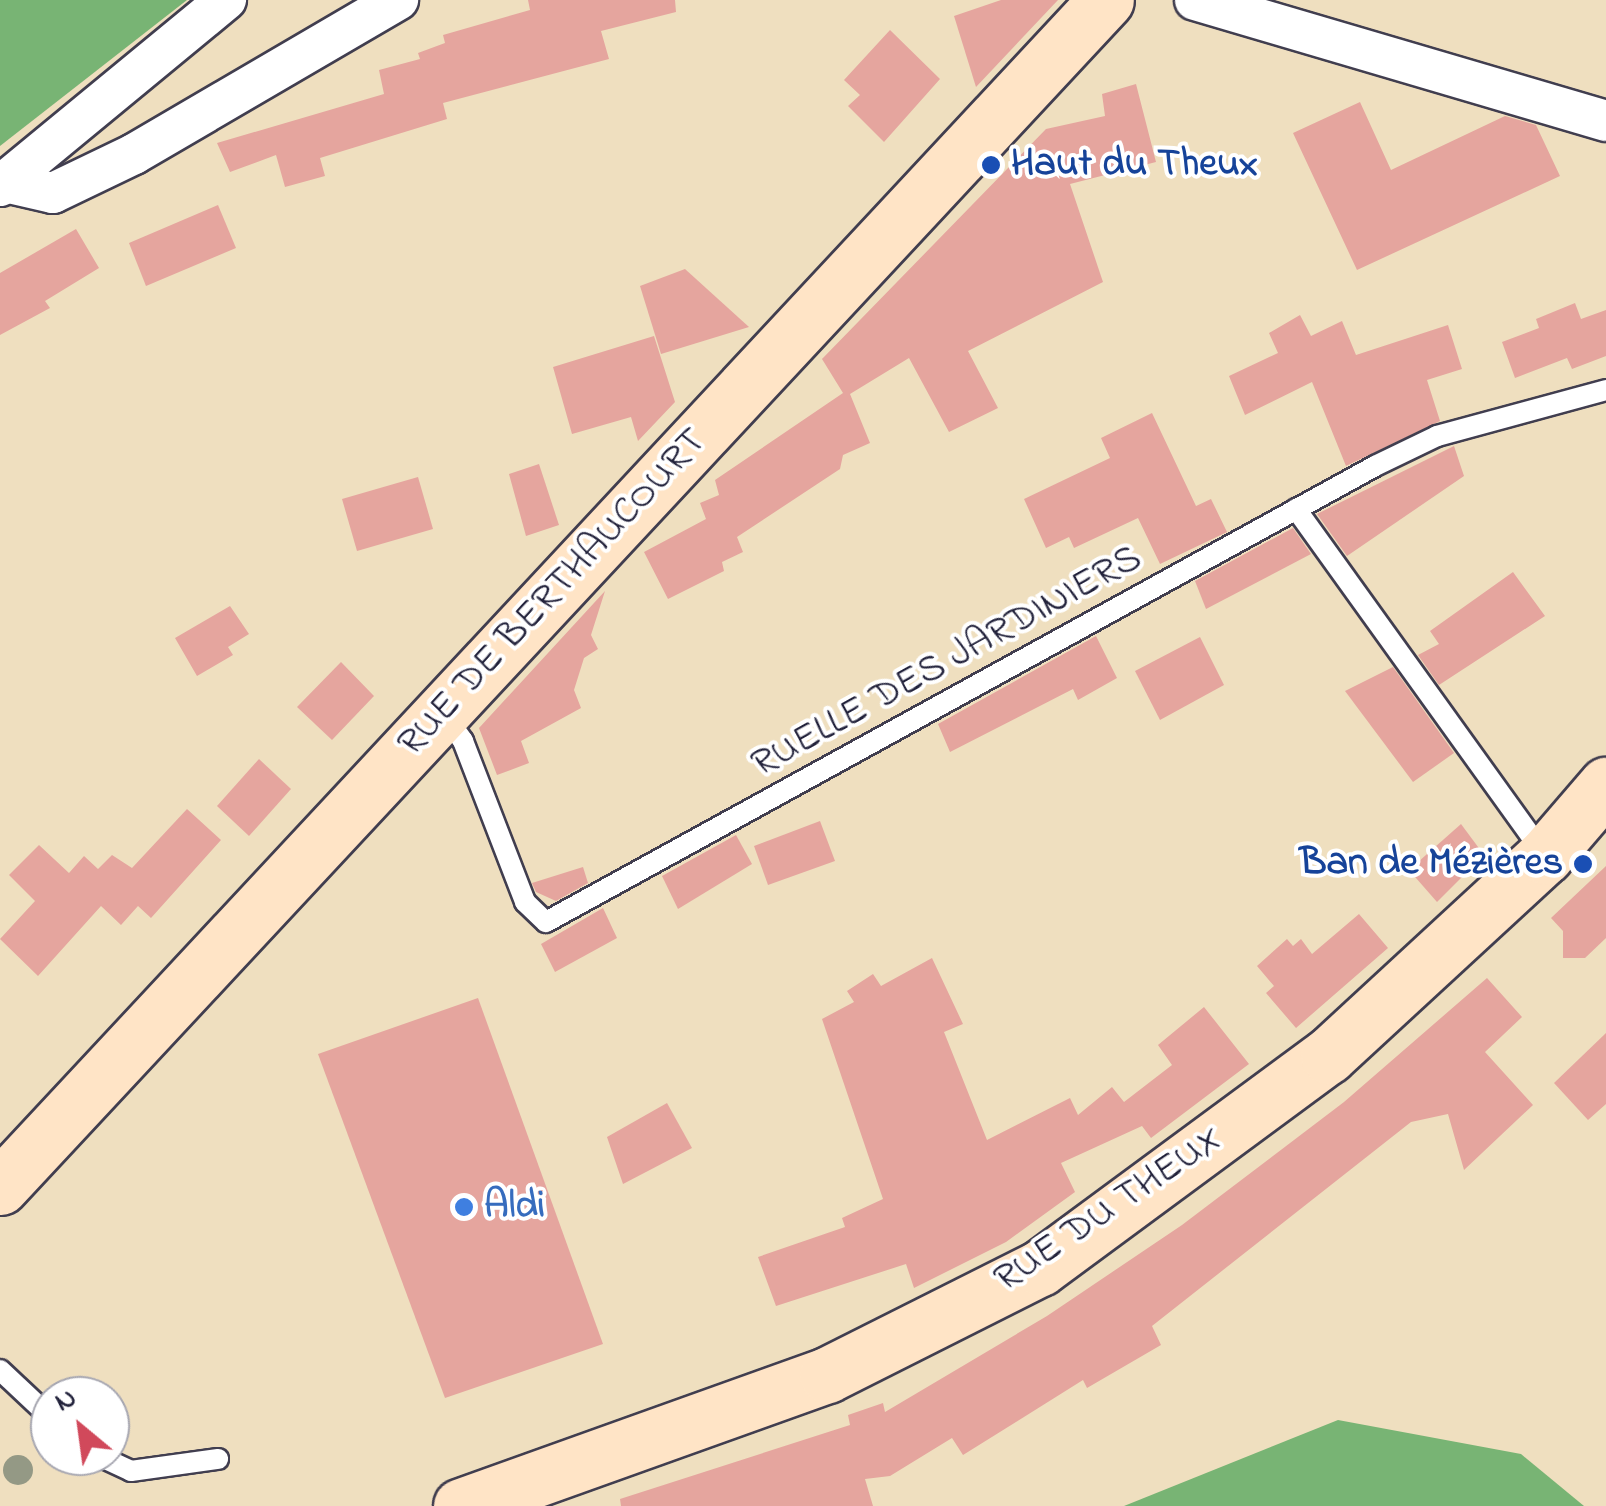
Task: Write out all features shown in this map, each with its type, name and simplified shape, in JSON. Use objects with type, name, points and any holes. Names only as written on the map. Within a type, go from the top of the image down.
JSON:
[{"type":"main road","name":"RUE DE BERTHAUCOURT","points":[[0,1187],[1106,0]]},
{"type":"main road","name":"RUE DU THEUX","points":[[461,1506],[827,1375],[1040,1268],[1328,1056],[1583,823]]},
{"type":"street","points":[[3,184],[226,0]]},
{"type":"street","points":[[3,184],[54,193],[134,154],[398,0]]},
{"type":"street","points":[[1195,0],[1606,121]]},
{"type":"lane","name":"RUELLE DES JARDINIERS","points":[[442,713],[464,741],[525,902],[546,922],[1296,509],[1437,436],[1606,390]]},
{"type":"lane","points":[[1296,509],[1583,823]]},
{"type":"lane","points":[[0,1370],[30,1399]]},
{"type":"lane","points":[[130,1471],[218,1460]]},
{"type":"green space","points":[[0,0],[187,0],[0,146]]},
{"type":"green space","points":[[1338,1420],[1521,1454],[1584,1506],[1124,1506]]},
{"type":"building","points":[[528,0],[675,0],[676,12],[601,31],[609,59],[443,103],[447,119],[320,158],[325,176],[285,187],[276,155],[230,172],[217,143],[384,94],[379,70],[420,59],[418,53],[445,43],[443,35],[530,10]]},
{"type":"building","points":[[1001,0],[1058,0],[976,87],[954,16]]},
{"type":"building","points":[[890,30],[940,79],[884,142],[848,106],[860,95],[844,80]]},
{"type":"building","points":[[1136,84],[1156,162],[1070,184],[1103,282],[968,351],[998,408],[949,432],[909,358],[850,394],[870,443],[843,455],[840,469],[737,537],[743,552],[722,562],[724,571],[668,599],[644,552],[706,519],[700,503],[719,495],[715,480],[843,393],[822,359],[1046,129],[1105,116],[1102,94]]},
{"type":"building","points":[[1360,102],[1391,170],[1505,116],[1536,125],[1560,176],[1357,270],[1293,133]]},
{"type":"building","points":[[218,205],[236,248],[146,286],[129,243]]},
{"type":"building","points":[[76,229],[99,268],[45,301],[50,308],[0,335],[0,273]]},
{"type":"building","points":[[685,269],[749,327],[661,354],[640,286]]},
{"type":"building","points":[[1575,303],[1581,319],[1606,310],[1606,356],[1572,369],[1567,358],[1515,378],[1502,342],[1539,328],[1536,319]]},
{"type":"building","points":[[1300,315],[1311,336],[1342,321],[1356,355],[1448,325],[1462,369],[1427,380],[1440,421],[1346,466],[1312,382],[1245,415],[1229,376],[1278,353],[1269,333]]},
{"type":"building","points":[[654,336],[675,402],[638,441],[631,417],[572,434],[553,367]]},
{"type":"building","points":[[1152,413],[1196,506],[1211,499],[1227,532],[1160,564],[1138,518],[1074,548],[1069,537],[1046,548],[1024,499],[1110,458],[1101,438]]},
{"type":"building","points":[[1454,446],[1464,476],[1347,556],[1317,514]]},
{"type":"building","points":[[539,464],[559,525],[526,536],[509,474]]},
{"type":"building","points":[[418,477],[433,529],[357,551],[342,499]]},
{"type":"building","points":[[1293,528],[1311,554],[1206,609],[1195,581]]},
{"type":"building","points":[[1513,572],[1545,616],[1439,685],[1418,655],[1439,644],[1430,631]]},
{"type":"building","points":[[605,591],[591,635],[598,649],[584,658],[574,690],[581,708],[521,741],[529,763],[497,775],[479,728]]},
{"type":"building","points":[[230,606],[249,634],[228,647],[233,655],[197,676],[175,638]]},
{"type":"building","points":[[1096,636],[1117,678],[1078,700],[1073,689],[950,752],[938,724]]},
{"type":"building","points":[[1200,637],[1224,685],[1160,720],[1135,671]]},
{"type":"building","points":[[341,662],[374,696],[332,740],[297,707]]},
{"type":"building","points":[[1393,667],[1454,753],[1413,782],[1345,691]]},
{"type":"building","points":[[259,759],[291,789],[249,836],[217,806]]},
{"type":"building","points":[[187,809],[221,840],[151,918],[138,906],[121,925],[101,906],[38,976],[0,939],[35,901],[9,875],[39,845],[69,873],[84,856],[98,869],[112,855],[132,868]]},
{"type":"building","points":[[820,821],[835,861],[768,885],[754,846]]},
{"type":"building","points":[[1461,824],[1484,855],[1437,902],[1409,870]]},
{"type":"building","points":[[736,835],[752,864],[678,909],[662,876]]},
{"type":"building","points":[[1606,866],[1606,938],[1585,958],[1563,958],[1563,931],[1551,918]]},
{"type":"building","points":[[583,867],[588,883],[556,901],[536,892],[532,883]]},
{"type":"building","points":[[603,908],[617,938],[555,972],[541,944]]},
{"type":"building","points":[[1359,914],[1388,948],[1296,1028],[1266,993],[1274,986],[1257,966],[1287,939],[1293,946],[1301,939],[1312,954]]},
{"type":"building","points":[[932,958],[963,1024],[944,1032],[987,1140],[1070,1098],[1078,1115],[1112,1087],[1124,1102],[1172,1065],[1158,1045],[1204,1007],[1249,1064],[1151,1138],[1142,1126],[1061,1163],[1075,1192],[1006,1242],[914,1288],[906,1264],[776,1306],[758,1257],[845,1227],[842,1218],[883,1199],[822,1019],[854,1002],[847,991],[873,974],[881,986]]},
{"type":"building","points":[[1487,978],[1522,1017],[1485,1052],[1533,1105],[1464,1170],[1448,1114],[1411,1122],[1152,1326],[1161,1345],[1087,1388],[1083,1380],[963,1455],[952,1438],[890,1476],[865,1479],[873,1506],[621,1506],[620,1499],[850,1425],[848,1415],[883,1403],[885,1412],[1047,1316],[1182,1225],[1344,1102]]},
{"type":"building","name":"Aldi","points":[[478,998],[603,1344],[445,1398],[318,1054]]},
{"type":"building","points":[[1606,1033],[1606,1104],[1588,1120],[1554,1083]]},
{"type":"building","points":[[667,1103],[692,1148],[623,1184],[607,1137]]},
{"type":"place","name":"Haut du Theux","points":[[991,165]]},
{"type":"place","name":"Ban de Mézières","points":[[1583,864]]},
{"type":"place","name":"Aldi","points":[[464,1207]]}]
